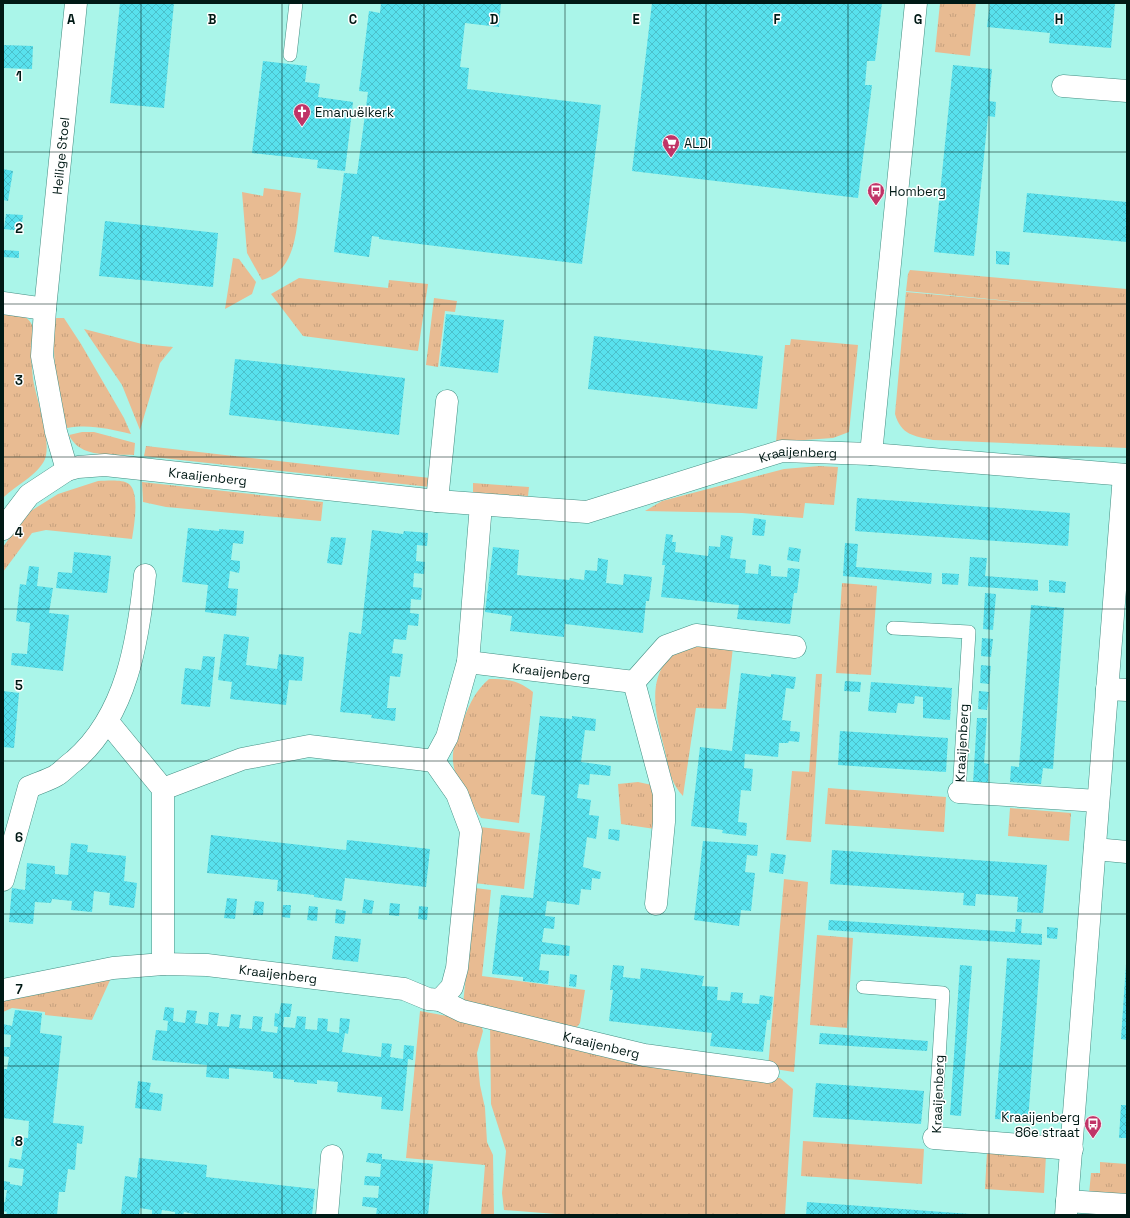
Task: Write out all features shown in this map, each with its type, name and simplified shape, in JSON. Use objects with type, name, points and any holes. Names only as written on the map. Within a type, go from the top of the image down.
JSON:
[{"type":"street","name":"Heilige Stoel","points":[[67,470],[53,418],[42,356],[45,309],[76,3]]},
{"type":"street","points":[[871,454],[916,3]]},
{"type":"street","points":[[1063,86],[1127,91]]},
{"type":"street","points":[[3,303],[45,309]]},
{"type":"street","points":[[437,501],[447,401]]},
{"type":"street","name":"Kraaijenberg","points":[[3,529],[29,495],[67,470],[78,467],[105,464],[437,501],[587,512],[782,451],[871,454],[1125,475],[1117,690],[1098,801],[1067,1208],[1127,1205]]},
{"type":"street","points":[[434,761],[447,737],[468,662],[481,505]]},
{"type":"street","points":[[3,880],[29,787],[57,775],[84,752],[108,722],[128,676],[140,621],[145,574]]},
{"type":"street","points":[[656,904],[664,822],[664,794],[634,682],[666,646],[696,634],[795,647]]},
{"type":"street","name":"Kraaijenberg","points":[[468,662],[634,682]]},
{"type":"street","points":[[108,722],[163,789],[163,964]]},
{"type":"street","points":[[163,789],[242,759],[309,746],[434,761],[456,794],[471,831],[457,968],[452,986],[440,1000]]},
{"type":"street","name":"Kraaijenberg","points":[[959,792],[1098,801]]},
{"type":"street","points":[[1095,849],[1127,852]]},
{"type":"street","name":"Kraaijenberg","points":[[3,990],[112,968],[163,964],[207,965],[404,989],[428,998],[440,1000],[462,1011],[644,1055],[768,1072]]},
{"type":"street","name":"Kraaijenberg","points":[[934,1138],[1072,1149]]},
{"type":"street","points":[[327,1215],[332,1156]]},
{"type":"lane","points":[[290,55],[296,3]]},
{"type":"lane","name":"Kraaijenberg","points":[[893,628],[968,632],[959,792]]},
{"type":"lane","name":"Kraaijenberg","points":[[863,987],[943,993],[934,1138]]},
{"type":"green space","points":[[940,3],[976,3],[970,56],[935,52]]},
{"type":"green space","points":[[264,188],[301,193],[294,244],[289,256],[283,267],[274,275],[262,280],[247,253],[242,192],[263,196]]},
{"type":"green space","points":[[233,258],[239,259],[256,282],[252,294],[225,309]]},
{"type":"green space","points":[[910,270],[1127,289],[1127,448],[933,440],[914,436],[905,430],[901,426],[895,414],[906,292],[1062,306],[906,291],[908,274]]},
{"type":"green space","points":[[299,278],[388,288],[389,280],[428,284],[418,351],[303,336],[271,294]]},
{"type":"green space","points":[[434,298],[457,301],[455,312],[445,311],[438,367],[426,365]]},
{"type":"green space","points":[[3,310],[21,314],[28,319],[33,327],[34,332],[31,348],[31,360],[33,379],[43,420],[47,451],[42,465],[3,498]]},
{"type":"green space","points":[[55,318],[64,318],[81,344],[124,418],[131,434],[92,427],[67,428],[60,401],[54,360]]},
{"type":"green space","points":[[84,329],[142,344],[173,347],[160,363],[140,430],[122,385]]},
{"type":"green space","points":[[791,339],[858,345],[849,432],[833,438],[776,442],[785,345],[790,345]]},
{"type":"green space","points":[[82,432],[94,432],[135,443],[134,455],[107,455],[89,452],[74,443],[69,435]]},
{"type":"green space","points":[[146,446],[430,478],[430,487],[144,456]]},
{"type":"green space","points":[[819,466],[838,467],[834,505],[805,503],[803,518],[742,513],[645,511],[662,501],[784,469]]},
{"type":"green space","points":[[98,481],[122,481],[129,484],[132,488],[135,510],[132,539],[46,530],[32,533],[3,572],[3,547],[26,514],[58,494]]},
{"type":"green space","points":[[142,482],[323,502],[321,521],[166,507],[143,502]]},
{"type":"green space","points":[[473,483],[529,487],[528,496],[473,493]]},
{"type":"green space","points":[[842,583],[877,586],[871,675],[836,673]]},
{"type":"green space","points":[[699,643],[733,647],[726,709],[696,708],[683,796],[675,786],[669,769],[659,729],[655,693],[661,670],[667,660],[677,652]]},
{"type":"green space","points":[[816,674],[822,674],[811,842],[786,840],[792,771],[809,772]]},
{"type":"green space","points":[[489,679],[512,681],[533,692],[519,823],[481,818],[462,788],[453,763],[453,754],[457,736],[466,712],[480,688]]},
{"type":"green space","points":[[638,782],[652,785],[655,795],[655,829],[621,824],[618,784]]},
{"type":"green space","points":[[828,788],[946,797],[944,832],[825,824]]},
{"type":"green space","points":[[1010,808],[1071,813],[1069,841],[1008,836]]},
{"type":"green space","points":[[480,827],[530,833],[524,889],[474,883]]},
{"type":"green space","points":[[784,879],[808,882],[794,1072],[768,1068]]},
{"type":"green space","points":[[475,888],[491,890],[482,976],[585,990],[580,1023],[577,1027],[463,1004]]},
{"type":"green space","points":[[817,935],[853,938],[847,1028],[810,1025]]},
{"type":"green space","points":[[111,978],[92,1020],[45,1015],[45,1012],[12,1008],[3,1012],[3,998]]},
{"type":"green space","points":[[420,1011],[480,1022],[483,1031],[477,1053],[480,1085],[485,1108],[487,1142],[493,1155],[494,1215],[481,1215],[485,1165],[406,1158]]},
{"type":"green space","points":[[490,1024],[641,1062],[780,1078],[793,1089],[785,1215],[569,1215],[504,1210],[502,1193],[506,1151],[491,1104]]},
{"type":"green space","points":[[803,1141],[924,1149],[922,1184],[801,1176]]},
{"type":"green space","points":[[987,1152],[1046,1155],[1044,1193],[985,1189]]},
{"type":"green space","points":[[1100,1162],[1127,1164],[1127,1197],[1089,1194],[1091,1173],[1100,1173]]},
{"type":"building","points":[[120,3],[174,3],[164,108],[110,103]]},
{"type":"building","points":[[381,3],[501,3],[499,27],[465,23],[460,67],[469,68],[467,89],[601,105],[582,264],[379,239],[379,237],[372,236],[369,257],[334,252],[344,173],[357,174],[368,92],[359,91],[369,11],[380,13]]},
{"type":"building","points":[[652,3],[882,3],[875,61],[867,61],[865,85],[872,85],[858,198],[632,171]]},
{"type":"building","points":[[990,3],[1115,3],[1111,48],[1049,43],[1050,33],[987,27]]},
{"type":"building","points":[[3,45],[33,46],[32,69],[3,68]]},
{"type":"building","name":"Emanuëlkerk","points":[[263,61],[307,66],[305,82],[320,84],[318,97],[353,102],[345,171],[317,168],[318,160],[252,153]]},
{"type":"building","points":[[953,65],[992,69],[989,101],[996,102],[995,117],[988,116],[974,256],[934,252]]},
{"type":"building","points":[[3,169],[13,171],[8,201],[3,200]]},
{"type":"building","points":[[1027,193],[1127,202],[1127,242],[1023,232]]},
{"type":"building","points":[[6,214],[23,215],[21,231],[4,229]]},
{"type":"building","points":[[105,221],[218,233],[213,287],[99,276]]},
{"type":"building","points":[[3,250],[19,251],[19,258],[3,257]]},
{"type":"building","points":[[996,251],[1010,252],[1009,265],[996,264]]},
{"type":"building","points":[[446,314],[504,320],[498,373],[440,366]]},
{"type":"building","points":[[594,336],[763,356],[757,409],[588,389]]},
{"type":"building","points":[[235,359],[405,378],[399,435],[229,415]]},
{"type":"building","points":[[857,498],[1070,513],[1068,546],[855,531]]},
{"type":"building","points":[[754,518],[766,520],[764,536],[752,535]]},
{"type":"building","points":[[188,528],[219,531],[219,529],[244,531],[243,544],[233,543],[231,560],[240,561],[240,567],[239,573],[230,571],[228,588],[238,589],[236,616],[205,612],[208,585],[182,582]]},
{"type":"building","points":[[372,530],[403,534],[404,531],[428,533],[427,546],[417,545],[416,561],[425,562],[424,574],[414,573],[413,587],[422,588],[421,600],[411,599],[410,613],[419,614],[418,626],[408,625],[406,640],[394,639],[392,653],[403,654],[400,677],[390,676],[387,708],[396,708],[395,721],[371,718],[372,715],[340,712],[349,632],[361,634]]},
{"type":"building","points":[[666,534],[673,535],[672,542],[676,542],[675,552],[708,556],[709,546],[720,547],[721,535],[733,537],[730,558],[746,560],[745,573],[758,574],[759,564],[771,566],[771,576],[787,577],[788,568],[800,569],[797,593],[794,593],[790,624],[737,619],[739,605],[661,597],[665,565],[662,565]]},
{"type":"building","points":[[331,537],[346,538],[342,565],[327,563]]},
{"type":"building","points":[[845,543],[858,544],[856,567],[932,573],[931,584],[843,576]]},
{"type":"building","points":[[493,547],[519,550],[517,575],[584,580],[585,570],[597,571],[598,558],[608,560],[606,583],[623,585],[624,574],[652,577],[649,601],[646,601],[643,633],[565,624],[564,637],[510,631],[512,616],[485,612]]},
{"type":"building","points":[[789,547],[801,549],[799,562],[787,560]]},
{"type":"building","points":[[74,552],[111,556],[107,593],[56,588],[58,572],[72,573]]},
{"type":"building","points":[[970,557],[987,558],[985,576],[1038,580],[1038,591],[968,586]]},
{"type":"building","points":[[29,566],[39,567],[37,586],[53,588],[49,613],[69,615],[63,671],[11,665],[12,653],[27,654],[30,623],[16,621],[20,584],[26,585]]},
{"type":"building","points":[[942,573],[959,574],[958,585],[942,584]]},
{"type":"building","points":[[1049,580],[1066,582],[1065,593],[1049,592]]},
{"type":"building","points":[[985,593],[996,594],[993,630],[983,629]]},
{"type":"building","points":[[1031,605],[1064,608],[1053,769],[1043,768],[1041,784],[1010,782],[1011,766],[1019,767]]},
{"type":"building","points":[[224,634],[249,637],[246,665],[277,669],[279,654],[304,657],[302,681],[289,680],[286,705],[230,699],[232,682],[218,680]]},
{"type":"building","points":[[982,638],[993,639],[991,657],[981,656]]},
{"type":"building","points":[[203,656],[215,657],[210,707],[181,704],[185,668],[201,670]]},
{"type":"building","points":[[981,665],[991,666],[989,684],[980,683]]},
{"type":"building","points":[[741,673],[771,677],[771,674],[796,677],[794,689],[786,688],[782,720],[791,721],[790,731],[800,732],[799,742],[789,741],[788,743],[779,743],[778,757],[745,754],[744,768],[753,769],[751,791],[741,790],[738,822],[747,823],[746,836],[722,833],[723,830],[691,826],[700,747],[732,751]]},
{"type":"building","points":[[845,681],[861,682],[860,692],[844,691]]},
{"type":"building","points":[[871,682],[952,688],[950,720],[923,718],[923,697],[915,696],[914,704],[898,703],[896,713],[868,711]]},
{"type":"building","points":[[3,691],[19,693],[14,748],[3,747]]},
{"type":"building","points":[[979,691],[989,692],[987,710],[978,709]]},
{"type":"building","points":[[540,716],[572,719],[572,716],[596,719],[595,731],[585,730],[581,762],[611,766],[610,776],[590,774],[589,785],[579,784],[577,798],[591,800],[589,815],[599,816],[596,839],[587,837],[583,867],[601,872],[600,879],[592,878],[591,890],[581,889],[579,905],[547,901],[545,916],[555,917],[554,929],[544,928],[542,942],[570,946],[569,956],[541,954],[539,970],[549,971],[548,984],[523,981],[523,977],[492,974],[501,895],[533,898],[545,796],[531,794]]},
{"type":"building","points":[[977,718],[987,718],[984,763],[989,764],[988,784],[973,783]]},
{"type":"building","points":[[840,731],[948,738],[946,772],[838,765]]},
{"type":"building","points":[[609,829],[620,830],[619,841],[608,839]]},
{"type":"building","points":[[211,835],[346,850],[347,840],[430,849],[426,887],[345,878],[342,901],[314,897],[314,895],[277,891],[278,880],[207,873]]},
{"type":"building","points":[[703,841],[758,845],[757,856],[747,855],[745,872],[755,873],[751,911],[741,910],[739,926],[694,920]]},
{"type":"building","points":[[71,843],[88,845],[87,852],[126,856],[124,881],[137,883],[134,908],[109,905],[110,893],[94,891],[92,912],[71,910],[72,901],[52,899],[51,903],[35,902],[33,924],[9,922],[12,888],[25,890],[27,863],[55,866],[55,874],[68,875]]},
{"type":"building","points":[[832,850],[1047,865],[1043,913],[1017,912],[1018,897],[976,894],[975,906],[963,905],[964,893],[830,884]]},
{"type":"building","points":[[771,853],[786,855],[783,874],[769,872]]},
{"type":"building","points":[[227,898],[237,899],[235,919],[224,918]]},
{"type":"building","points":[[364,899],[374,901],[372,914],[362,913]]},
{"type":"building","points":[[255,901],[264,902],[263,915],[253,915]]},
{"type":"building","points":[[390,903],[400,904],[399,916],[389,915]]},
{"type":"building","points":[[283,905],[291,905],[290,918],[282,917]]},
{"type":"building","points":[[309,906],[318,907],[317,921],[307,920]]},
{"type":"building","points":[[419,906],[428,907],[427,920],[418,919]]},
{"type":"building","points":[[336,909],[346,911],[344,924],[335,923]]},
{"type":"building","points":[[1016,919],[1022,919],[1021,933],[1042,934],[1042,945],[828,930],[829,920],[1015,932]]},
{"type":"building","points":[[1047,927],[1058,928],[1057,939],[1047,938]]},
{"type":"building","points":[[335,936],[361,939],[358,962],[332,959]]},
{"type":"building","points":[[1007,958],[1040,960],[1028,1121],[995,1119]]},
{"type":"building","points":[[1127,964],[1127,1040],[1121,1039]]},
{"type":"building","points":[[613,965],[624,966],[623,977],[640,979],[641,968],[704,976],[702,986],[718,987],[717,1000],[730,1001],[731,992],[743,993],[742,1003],[759,1004],[760,995],[773,997],[770,1020],[767,1020],[763,1052],[710,1046],[712,1033],[609,1021],[613,990],[610,990]]},
{"type":"building","points":[[960,965],[972,966],[961,1116],[950,1115]]},
{"type":"building","points":[[570,974],[577,975],[576,987],[569,986]]},
{"type":"building","points":[[281,1003],[292,1004],[290,1017],[284,1017],[283,1027],[295,1028],[297,1016],[306,1017],[305,1029],[317,1030],[318,1018],[328,1019],[327,1031],[339,1033],[340,1018],[350,1019],[348,1034],[345,1033],[342,1052],[381,1057],[382,1043],[392,1044],[390,1057],[403,1059],[404,1045],[414,1046],[413,1060],[408,1059],[403,1111],[381,1109],[382,1097],[337,1092],[338,1082],[317,1080],[317,1084],[294,1082],[294,1080],[273,1078],[273,1072],[229,1068],[229,1079],[206,1077],[207,1065],[152,1060],[156,1030],[167,1031],[168,1021],[163,1020],[165,1007],[174,1008],[173,1021],[185,1023],[187,1010],[197,1011],[195,1023],[208,1025],[209,1012],[219,1013],[217,1026],[229,1027],[231,1014],[241,1015],[239,1028],[252,1029],[253,1016],[263,1017],[261,1031],[277,1033],[278,1027],[274,1026],[275,1013],[279,1014]]},
{"type":"building","points":[[15,1010],[42,1013],[40,1033],[62,1036],[53,1123],[84,1126],[82,1144],[77,1143],[75,1170],[68,1169],[65,1192],[59,1192],[57,1215],[6,1215],[7,1212],[3,1211],[3,1202],[5,1202],[7,1190],[3,1190],[3,1181],[22,1186],[24,1169],[8,1167],[10,1158],[21,1160],[23,1147],[11,1146],[12,1137],[28,1138],[29,1121],[3,1118],[3,1069],[7,1069],[9,1057],[3,1056],[3,1047],[10,1047],[11,1035],[3,1034],[3,1024],[12,1026]]},
{"type":"building","points":[[820,1033],[928,1041],[927,1051],[819,1044]]},
{"type":"building","points":[[138,1081],[151,1083],[149,1092],[163,1094],[161,1111],[135,1108]]},
{"type":"building","points":[[816,1083],[924,1091],[921,1124],[813,1117]]},
{"type":"building","points":[[1121,1105],[1127,1105],[1127,1138],[1119,1138]]},
{"type":"building","points":[[368,1153],[382,1154],[382,1159],[433,1164],[428,1215],[376,1215],[377,1208],[362,1206],[363,1197],[378,1198],[379,1186],[364,1185],[365,1176],[380,1177],[381,1164],[366,1162]]},
{"type":"building","points":[[139,1158],[207,1165],[206,1177],[315,1189],[312,1215],[200,1215],[184,1212],[183,1215],[175,1215],[175,1212],[162,1210],[161,1215],[152,1215],[152,1210],[140,1208],[139,1215],[121,1215],[125,1176],[137,1178]]},
{"type":"building","points":[[807,1202],[970,1214],[970,1215],[806,1215]]},
{"type":"place","name":"Emanuëlkerk","points":[[302,127]]},
{"type":"place","name":"ALDI","points":[[671,158]]},
{"type":"place","name":"Homberg","points":[[876,206]]},
{"type":"place","name":"Kraaijenberg 86e straat","points":[[1093,1139]]}]
